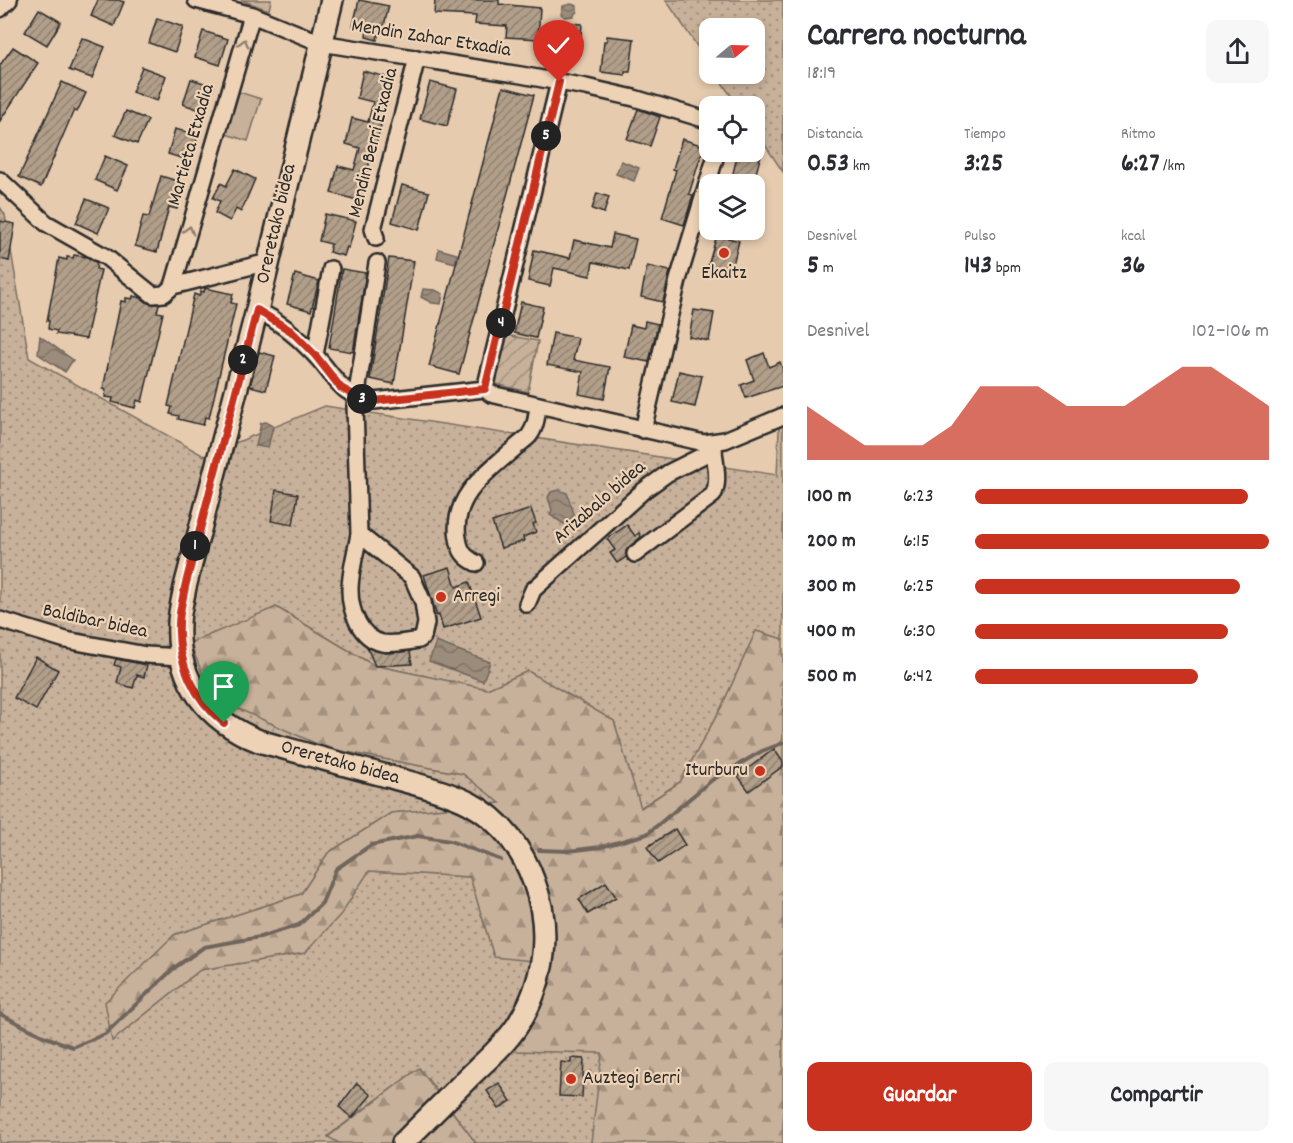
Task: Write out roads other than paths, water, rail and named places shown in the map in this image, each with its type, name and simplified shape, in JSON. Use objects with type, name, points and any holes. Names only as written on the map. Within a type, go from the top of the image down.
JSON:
[{"type":"main road","name":"Oreretako bidea","points":[[332,0],[257,310],[185,587],[179,622],[182,657],[189,679],[211,713],[240,733],[259,741],[437,790],[471,804],[496,824],[517,846],[531,873],[539,895],[544,930],[537,987],[516,1027],[487,1061],[402,1143]]},
{"type":"street","points":[[0,9],[9,0]]},
{"type":"street","points":[[196,0],[252,15],[321,43]]},
{"type":"street","name":"Martieta Etxadia","points":[[173,286],[252,15]]},
{"type":"street","name":"Mendin Zahar Etxadia","points":[[321,43],[559,82],[634,98],[699,119]]},
{"type":"street","name":"Mendin Berri Etxadia","points":[[376,238],[373,229],[417,58]]},
{"type":"street","points":[[485,389],[559,82]]},
{"type":"street","points":[[644,430],[678,280],[714,162]]},
{"type":"street","points":[[0,180],[46,223],[106,257],[153,295],[164,294],[173,286],[268,262]]},
{"type":"street","points":[[358,534],[412,577],[423,602],[426,623],[423,637],[419,640],[382,643],[367,636],[356,619],[350,591],[358,534],[354,406],[377,263]]},
{"type":"street","points":[[315,355],[331,269]]},
{"type":"street","points":[[257,310],[291,331],[315,355],[341,388],[356,396]]},
{"type":"street","name":"Arizabalo bidea","points":[[356,396],[374,401],[485,389],[491,394],[714,446]]},
{"type":"street","points":[[476,563],[467,559],[460,551],[457,534],[462,504],[468,492],[480,478],[529,435],[536,421],[538,405]]},
{"type":"street","name":"Arizabalo bidea","points":[[527,604],[533,590],[643,491],[668,472],[714,446],[783,416]]},
{"type":"street","points":[[635,554],[716,491],[714,446]]},
{"type":"street","name":"Baldibar bidea","points":[[0,620],[66,640],[146,655],[182,657]]},
{"type":"water","points":[[571,4],[577,6],[577,12],[574,16],[565,17],[561,14],[563,6]]},
{"type":"water","points":[[621,161],[639,168],[634,181],[616,174]]},
{"type":"water","points":[[439,249],[457,254],[455,263],[437,258]]},
{"type":"water","points":[[423,289],[435,290],[443,294],[441,304],[432,303],[421,297]]},
{"type":"water","points":[[40,336],[73,360],[65,372],[38,354]]},
{"type":"water","points":[[266,422],[273,426],[268,448],[256,446],[261,423]]},
{"type":"water","points":[[559,490],[567,493],[574,514],[564,524],[550,515],[552,510],[548,497],[551,492]]},
{"type":"water","points":[[436,642],[490,662],[483,681],[429,661]]},
{"type":"waterway","points":[[539,850],[568,851],[601,847],[647,834],[712,780],[762,751],[783,743]]},
{"type":"waterway","points":[[0,1014],[43,1036],[73,1047],[105,1034],[174,968],[204,947],[260,937],[299,925],[322,903],[336,869],[371,845],[418,836],[450,841],[501,860]]},
{"type":"place","name":"Ekaitz","points":[[724,253]]},
{"type":"place","name":"Arregi","points":[[441,597]]},
{"type":"place","name":"Iturburu","points":[[760,771]]},
{"type":"place","name":"Auztegi Berri","points":[[571,1079]]}]
